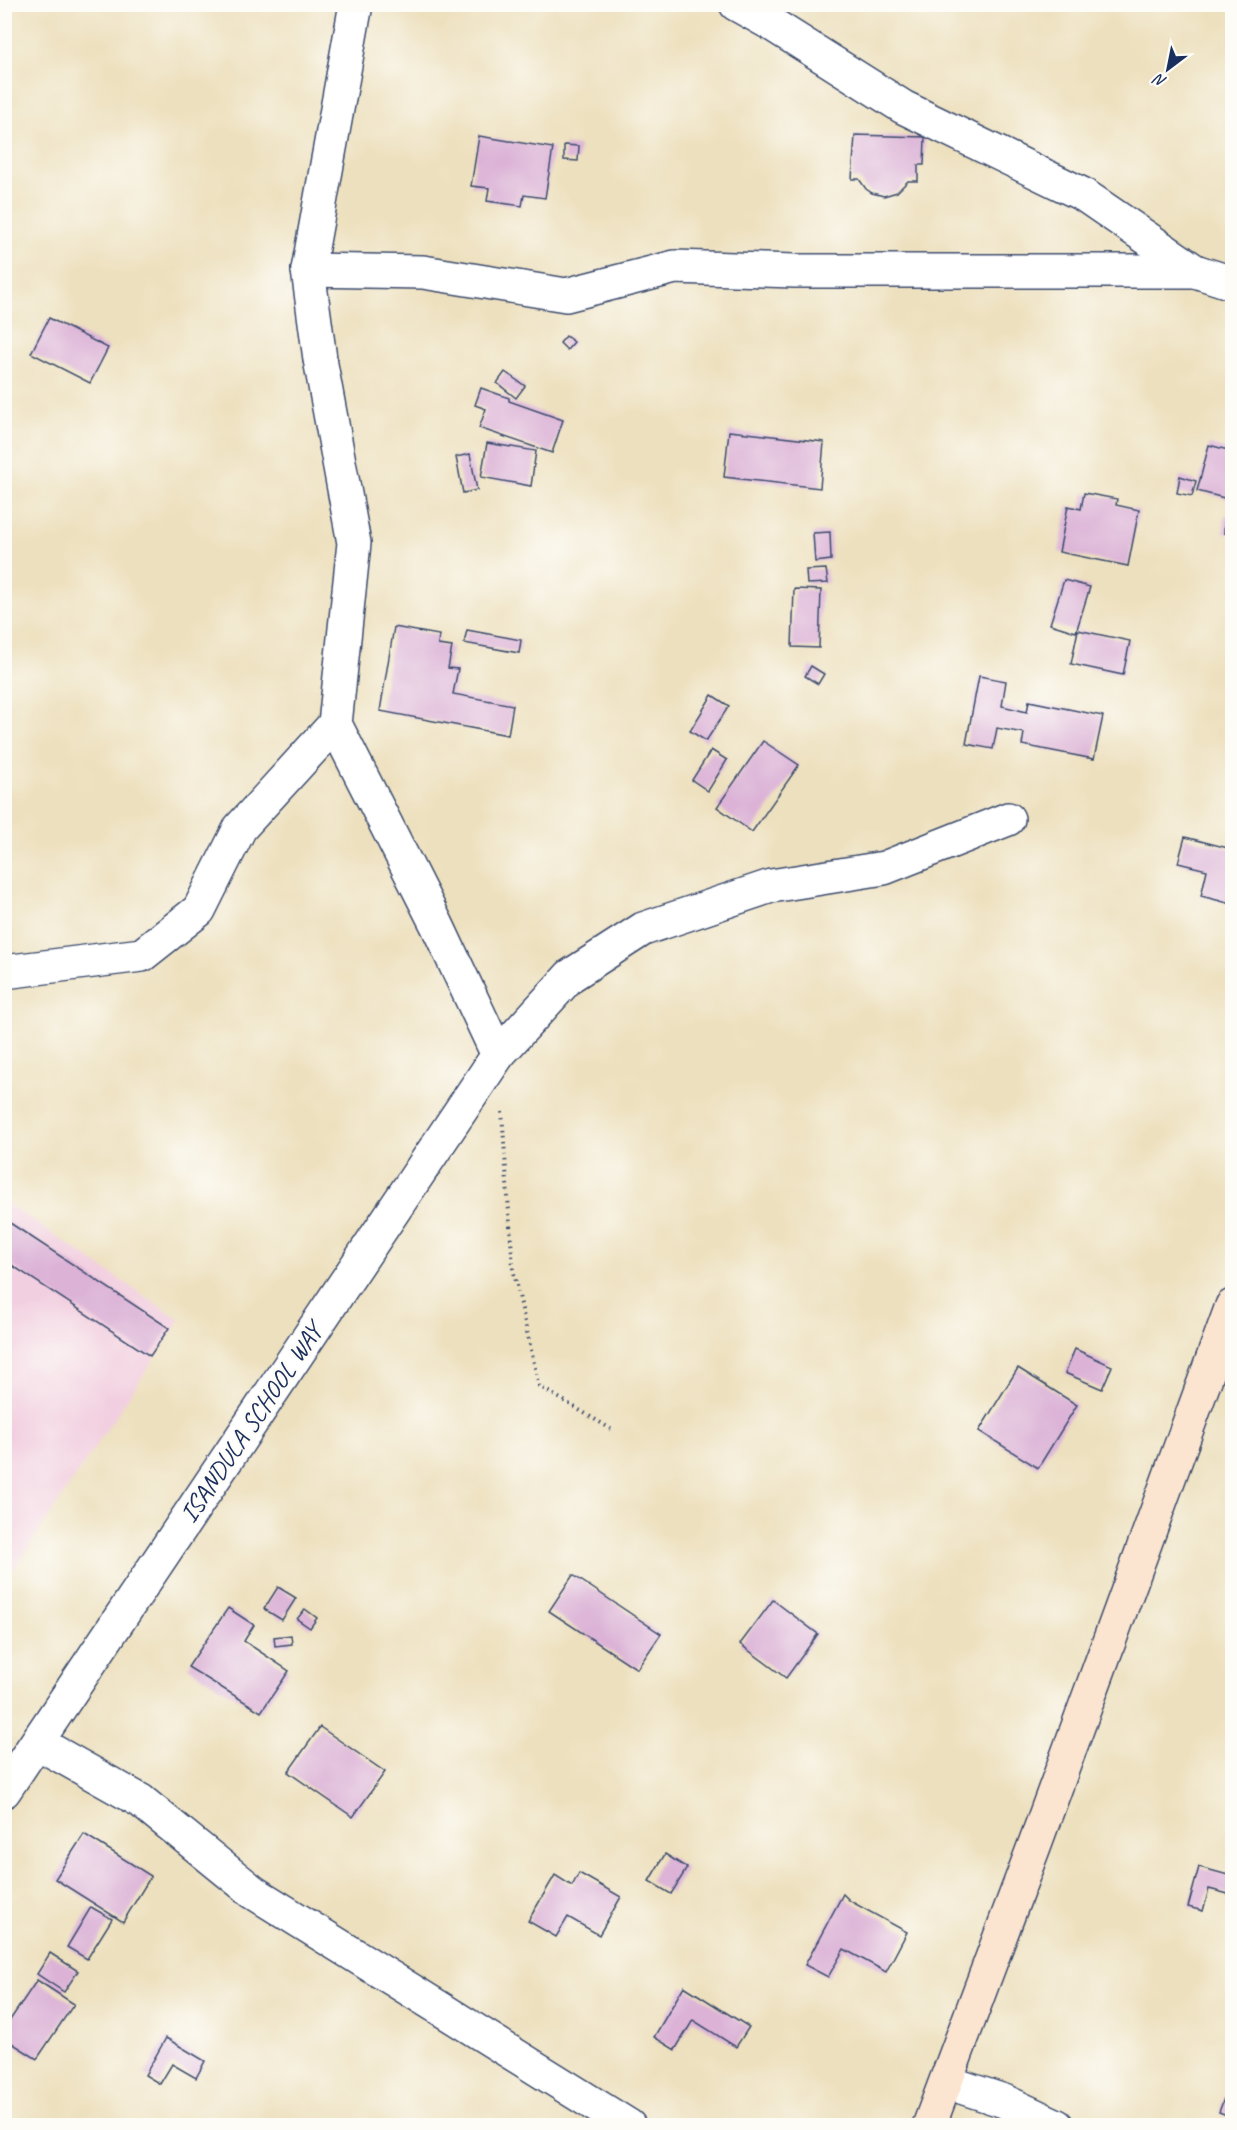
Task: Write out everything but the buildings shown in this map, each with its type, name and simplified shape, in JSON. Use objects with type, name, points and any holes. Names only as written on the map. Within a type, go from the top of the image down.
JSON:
[{"type":"main road","points":[[929,2126],[1233,1306]]},
{"type":"street","points":[[356,4],[308,270],[320,359],[354,543],[334,724],[431,915],[498,1055]]},
{"type":"street","points":[[736,4],[903,107],[1084,195],[1195,271],[1233,283]]},
{"type":"street","points":[[308,270],[423,272],[566,295],[675,267],[807,271],[1195,271]]},
{"type":"street","points":[[4,972],[142,955],[199,910],[240,828],[334,724]]},
{"type":"street","name":"ISANDULA SCHOOL WAY","points":[[4,1791],[498,1055],[570,976],[643,929],[771,886],[884,868],[1008,819]]},
{"type":"street","points":[[38,1743],[141,1801],[254,1892],[629,2126]]},
{"type":"street","points":[[946,2082],[1004,2101],[1057,2126]]},
{"type":"path","points":[[498,1055],[513,1268],[539,1386],[611,1430]]},
{"type":"shaded area","points":[[5,1202],[180,1320],[5,1582]]}]
